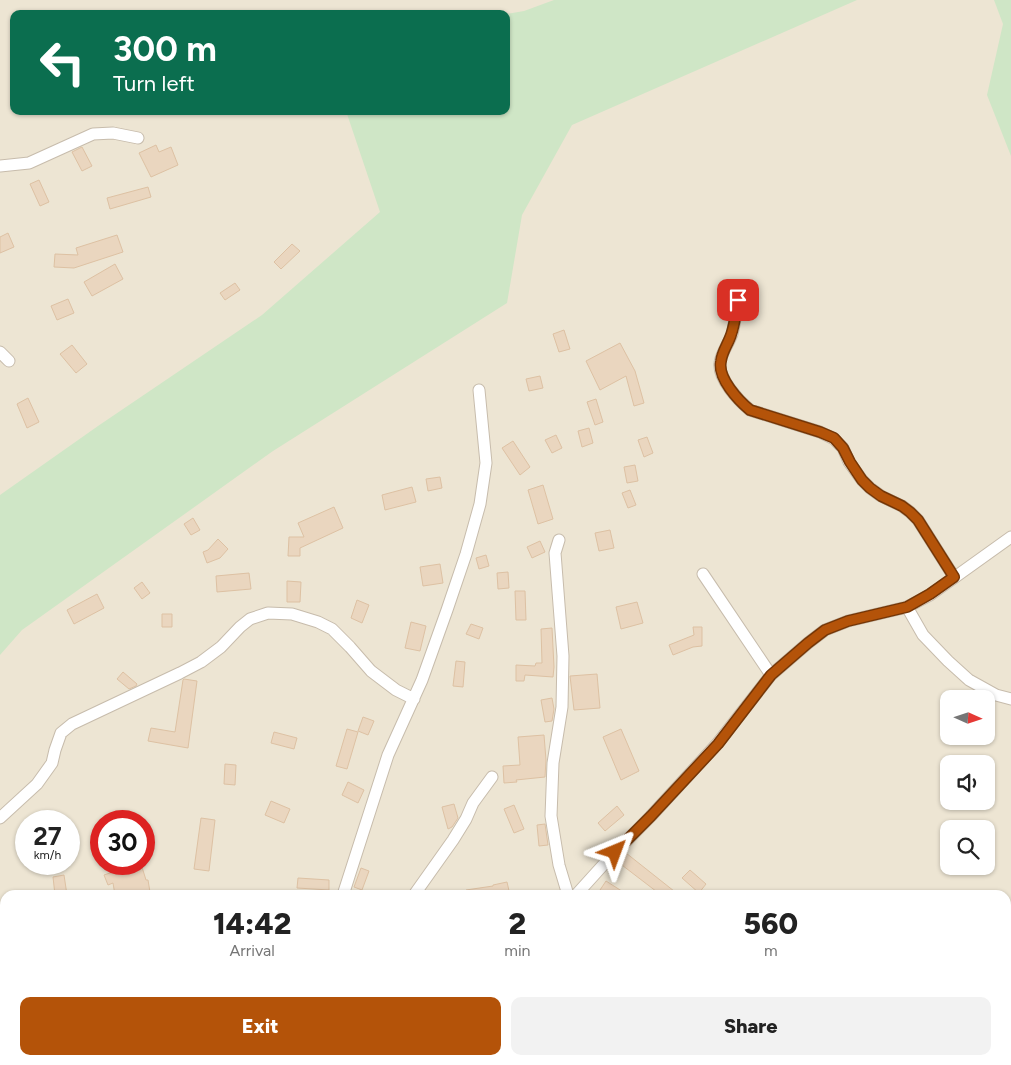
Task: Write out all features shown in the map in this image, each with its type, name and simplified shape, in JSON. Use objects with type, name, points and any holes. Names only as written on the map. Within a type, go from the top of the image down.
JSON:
[{"type":"street","points":[[0,166],[29,163],[93,134],[113,133],[138,138]]},
{"type":"street","points":[[738,300],[732,334],[720,362],[722,376],[742,404],[750,410],[834,438],[843,448],[862,480],[870,488],[881,496],[902,506],[918,520],[954,577]]},
{"type":"street","points":[[0,352],[9,361]]},
{"type":"street","points":[[345,890],[388,755],[422,680],[447,610],[480,504],[486,463],[479,390]]},
{"type":"street","points":[[581,890],[718,744],[771,675],[808,643],[825,630],[848,621],[907,607],[930,594],[1011,537]]},
{"type":"street","points":[[559,540],[555,553],[563,656],[562,707],[553,763],[551,816],[567,890]]},
{"type":"street","points":[[703,574],[771,675]]},
{"type":"street","points":[[907,607],[924,635],[969,680],[996,695],[1011,699]]},
{"type":"street","points":[[0,818],[37,784],[52,763],[61,733],[72,724],[201,662],[221,647],[250,619],[268,613],[292,614],[318,622],[332,629],[371,671],[396,690],[414,699]]},
{"type":"street","points":[[418,890],[453,840],[474,803],[492,777]]},
{"type":"shaded area","points":[[0,0],[1011,0],[1011,890],[0,890]]},
{"type":"green space","points":[[554,0],[857,0],[572,125],[522,215],[507,303],[273,451],[22,630],[0,655],[0,495],[262,315],[380,212],[347,115],[510,115],[510,13],[524,11]]},
{"type":"green space","points":[[994,0],[1011,0],[1011,156],[987,95],[1003,24]]},
{"type":"building","points":[[156,145],[159,152],[171,147],[178,165],[151,177],[139,153]]},
{"type":"building","points":[[82,147],[92,166],[82,171],[72,152]]},
{"type":"building","points":[[39,180],[49,202],[40,206],[30,184]]},
{"type":"building","points":[[148,187],[151,197],[110,209],[107,198]]},
{"type":"building","points":[[8,233],[14,247],[0,253],[0,237]]},
{"type":"building","points":[[117,235],[123,252],[74,268],[54,267],[55,254],[78,255],[76,248]]},
{"type":"building","points":[[292,244],[300,251],[281,269],[274,262]]},
{"type":"building","points":[[115,264],[123,279],[92,296],[84,282]]},
{"type":"building","points":[[235,283],[240,290],[225,300],[220,293]]},
{"type":"building","points":[[68,299],[74,313],[57,320],[51,306]]},
{"type":"building","points":[[564,330],[570,349],[559,352],[553,334]]},
{"type":"building","points":[[620,343],[635,371],[644,403],[634,406],[626,376],[600,390],[586,361]]},
{"type":"building","points":[[72,345],[87,364],[76,373],[60,354]]},
{"type":"building","points":[[540,376],[543,388],[529,391],[526,379]]},
{"type":"building","points":[[28,398],[39,422],[27,428],[17,404]]},
{"type":"building","points":[[596,399],[603,422],[595,425],[587,402]]},
{"type":"building","points":[[589,428],[593,443],[582,447],[578,431]]},
{"type":"building","points":[[556,435],[562,448],[552,453],[545,440]]},
{"type":"building","points":[[647,437],[653,453],[644,457],[638,440]]},
{"type":"building","points":[[513,441],[530,467],[520,475],[502,448]]},
{"type":"building","points":[[635,465],[638,481],[627,483],[624,467]]},
{"type":"building","points":[[440,477],[442,488],[428,491],[426,479]]},
{"type":"building","points":[[543,485],[553,519],[538,524],[528,490]]},
{"type":"building","points":[[412,487],[416,502],[385,510],[382,495]]},
{"type":"building","points":[[630,490],[636,505],[628,508],[622,493]]},
{"type":"building","points":[[334,507],[343,528],[300,548],[300,556],[288,556],[289,537],[304,537],[298,523]]},
{"type":"building","points":[[193,518],[200,530],[191,535],[184,524]]},
{"type":"building","points":[[610,530],[614,548],[599,551],[595,533]]},
{"type":"building","points":[[218,539],[228,549],[220,558],[207,563],[203,552],[208,550]]},
{"type":"building","points":[[540,541],[545,552],[532,558],[527,547]]},
{"type":"building","points":[[486,555],[489,566],[479,569],[476,558]]},
{"type":"building","points":[[440,564],[443,583],[423,586],[420,567]]},
{"type":"building","points":[[508,572],[509,588],[498,589],[497,573]]},
{"type":"building","points":[[249,573],[251,589],[217,592],[216,576]]},
{"type":"building","points":[[287,581],[301,582],[300,602],[287,602]]},
{"type":"building","points":[[142,582],[150,593],[142,599],[134,588]]},
{"type":"building","points":[[515,591],[525,591],[526,620],[516,620]]},
{"type":"building","points":[[97,594],[104,608],[74,624],[67,610]]},
{"type":"building","points":[[357,600],[369,605],[362,623],[351,618]]},
{"type":"building","points":[[637,602],[643,623],[621,629],[616,607]]},
{"type":"building","points":[[162,614],[172,614],[172,627],[162,627]]},
{"type":"building","points":[[411,622],[426,626],[420,651],[405,648]]},
{"type":"building","points":[[471,624],[483,628],[479,639],[466,634]]},
{"type":"building","points":[[693,627],[702,627],[702,646],[693,647],[673,655],[669,645],[694,635]]},
{"type":"building","points":[[552,628],[553,677],[525,675],[524,681],[516,681],[516,665],[535,666],[536,663],[542,663],[541,629]]},
{"type":"building","points":[[456,661],[465,662],[463,687],[453,686]]},
{"type":"building","points":[[123,672],[137,684],[136,686],[129,689],[117,679]]},
{"type":"building","points":[[597,674],[600,708],[574,710],[570,676]]},
{"type":"building","points":[[184,679],[197,681],[188,748],[148,741],[151,728],[175,732]]},
{"type":"building","points":[[552,698],[554,709],[552,721],[545,722],[541,700]]},
{"type":"building","points":[[363,717],[374,721],[368,735],[358,731]]},
{"type":"building","points":[[347,729],[358,732],[347,769],[336,766]]},
{"type":"building","points":[[621,729],[639,771],[621,780],[603,737]]},
{"type":"building","points":[[274,732],[297,738],[294,749],[271,743]]},
{"type":"building","points":[[544,735],[545,777],[504,783],[503,766],[520,765],[518,737]]},
{"type":"building","points":[[225,764],[236,765],[235,785],[224,784]]},
{"type":"building","points":[[348,782],[364,790],[358,803],[342,795]]},
{"type":"building","points":[[271,801],[290,809],[284,823],[265,815]]},
{"type":"building","points":[[454,804],[458,818],[452,827],[448,829],[442,807]]},
{"type":"building","points":[[514,805],[524,829],[514,833],[504,809]]},
{"type":"building","points":[[617,806],[624,815],[605,831],[598,823]]},
{"type":"building","points":[[201,818],[215,820],[209,871],[194,869]]},
{"type":"building","points":[[545,824],[548,845],[539,846],[537,825]]},
{"type":"building","points":[[626,853],[673,890],[654,890],[618,862]]},
{"type":"building","points":[[361,868],[369,871],[362,890],[354,887]]},
{"type":"building","points":[[690,870],[706,884],[701,890],[696,890],[682,878]]},
{"type":"building","points":[[64,875],[66,890],[54,890],[53,877]]},
{"type":"building","points":[[104,875],[144,875],[146,880],[148,880],[150,890],[114,890],[113,883],[108,885]]},
{"type":"building","points":[[298,878],[329,880],[329,890],[297,888]]},
{"type":"building","points":[[606,881],[620,890],[600,890]]},
{"type":"building","points":[[507,882],[509,890],[466,890],[493,886]]},
{"type":"route","points":[[615,852],[718,744],[771,675],[808,643],[825,630],[848,621],[907,607],[954,577],[918,520],[902,506],[881,496],[870,488],[862,480],[843,448],[834,438],[758,413],[742,404],[722,376],[720,369],[720,362],[732,334],[738,300]]}]
